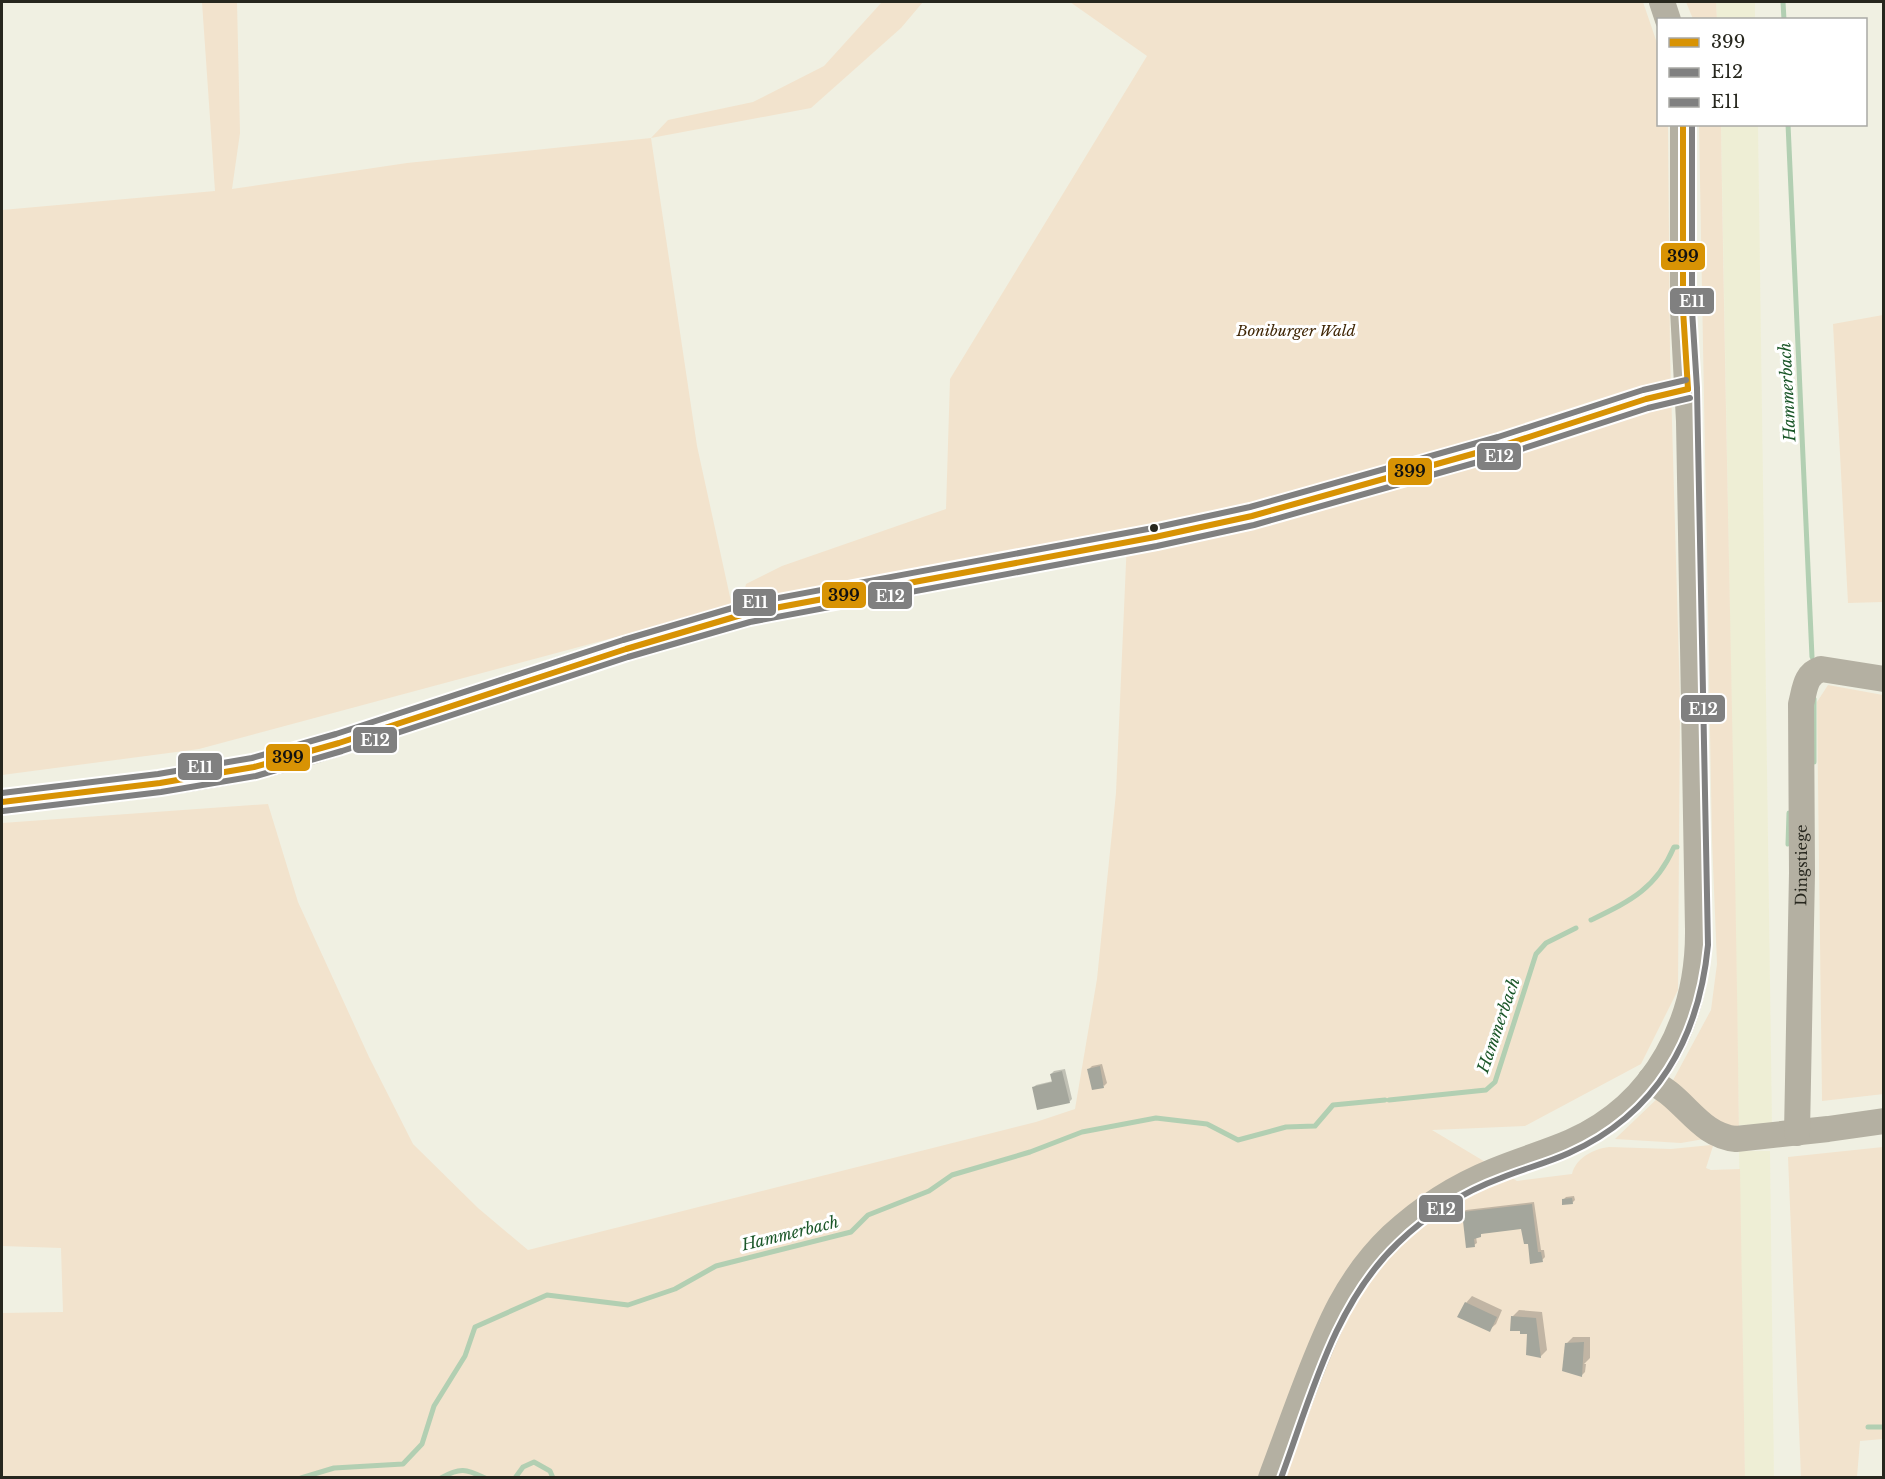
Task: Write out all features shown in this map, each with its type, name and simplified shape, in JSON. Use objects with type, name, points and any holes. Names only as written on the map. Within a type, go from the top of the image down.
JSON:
[{"type":"street","points":[[1662,2],[1667,18]]},
{"type":"street","points":[[1271,1478],[1337,1307],[1375,1253],[1412,1218],[1458,1187],[1496,1170],[1573,1142],[1597,1128],[1624,1107],[1665,1061],[1679,1032],[1693,993],[1698,962],[1698,886],[1688,389],[1683,310],[1683,126]]},
{"type":"street","points":[[2,801],[206,776],[254,767],[321,748],[748,613],[1155,537],[1252,516],[1479,452],[1646,399],[1688,389]]},
{"type":"street","name":"Dingstiege","points":[[1797,1133],[1802,873],[1801,704],[1808,678],[1814,671],[1821,669],[1884,679]]},
{"type":"street","points":[[1650,1080],[1671,1095],[1703,1125],[1725,1138],[1797,1133],[1884,1121]]},
{"type":"shaded area","points":[[1716,2],[1755,2],[1755,18],[1717,18]]},
{"type":"shaded area","points":[[1721,126],[1758,126],[1772,1124],[1739,1125]]},
{"type":"shaded area","points":[[1739,1151],[1770,1151],[1774,1477],[1745,1477]]},
{"type":"green space","points":[[202,2],[237,2],[240,133],[232,189],[407,163],[651,138],[697,446],[732,606],[199,749],[2,775],[2,210],[215,191]]},
{"type":"green space","points":[[882,2],[923,2],[901,28],[811,108],[651,138],[668,120],[753,102],[824,66]]},
{"type":"green space","name":"Boniburger Wald","points":[[1070,2],[1643,2],[1657,43],[1657,126],[1668,126],[1670,353],[1680,700],[1678,990],[1641,1064],[1525,1126],[1432,1130],[1517,1181],[1572,1174],[1577,1163],[1586,1155],[1609,1147],[1671,1149],[1711,1145],[1713,1146],[1706,1168],[1711,1170],[1740,1169],[1745,1477],[2,1477],[2,1313],[63,1312],[61,1248],[2,1246],[2,823],[268,804],[298,902],[369,1057],[413,1144],[478,1208],[528,1250],[1036,1122],[1075,1109],[1097,979],[1116,793],[1127,540],[742,602],[746,584],[782,566],[946,509],[950,379],[1147,56]]},
{"type":"green space","points":[[1686,2],[1716,2],[1717,18],[1693,18]]},
{"type":"green space","points":[[1699,126],[1721,126],[1739,1133],[1730,1131],[1671,1084],[1711,1010],[1717,964],[1712,840]]},
{"type":"green space","points":[[1883,315],[1883,602],[1848,603],[1833,324]]},
{"type":"green space","points":[[1828,685],[1883,695],[1884,1094],[1822,1101],[1817,702]]},
{"type":"green space","points":[[1660,1096],[1704,1139],[1681,1143],[1615,1139]]},
{"type":"green space","points":[[1883,1147],[1883,1439],[1860,1441],[1857,1477],[1801,1477],[1788,1157]]},
{"type":"building","points":[[1100,1066],[1104,1088],[1092,1090],[1087,1069]]},
{"type":"building","points":[[1062,1071],[1070,1103],[1037,1110],[1032,1087],[1052,1082],[1050,1074]]},
{"type":"building","points":[[1572,1198],[1573,1204],[1562,1205],[1562,1199]]},
{"type":"building","points":[[1532,1204],[1538,1252],[1541,1252],[1543,1262],[1530,1264],[1528,1244],[1524,1244],[1521,1229],[1481,1234],[1481,1237],[1474,1239],[1475,1247],[1466,1248],[1462,1212]]},
{"type":"building","points":[[1465,1302],[1497,1317],[1490,1332],[1457,1317]]},
{"type":"building","points":[[1511,1316],[1536,1318],[1541,1358],[1526,1355],[1527,1334],[1510,1331]]},
{"type":"building","points":[[1584,1342],[1582,1377],[1562,1371],[1565,1343]]},
{"type":"waterway","name":"Hammerbach","points":[[1783,2],[1784,18]]},
{"type":"waterway","name":"Hammerbach","points":[[1788,126],[1812,657]]},
{"type":"waterway","name":"Hammerbach","points":[[1814,699],[1814,762]]},
{"type":"waterway","name":"Hammerbach","points":[[1788,844],[1789,813]]},
{"type":"waterway","name":"Hammerbach","points":[[1591,920],[1630,900],[1650,884],[1674,847],[1677,847]]},
{"type":"waterway","name":"Hammerbach","points":[[1389,1100],[1486,1090],[1495,1082],[1536,954],[1546,943],[1576,928]]},
{"type":"waterway","name":"Hammerbach","points":[[301,1478],[334,1468],[403,1464],[422,1444],[434,1406],[465,1356],[475,1327],[547,1295],[628,1305],[675,1289],[716,1266],[851,1232],[868,1215],[929,1191],[952,1175],[1030,1152],[1082,1132],[1156,1118],[1207,1124],[1238,1140],[1286,1127],[1315,1126],[1333,1105],[1385,1100]]},
{"type":"waterway","points":[[1868,1427],[1884,1427]]},
{"type":"waterway","points":[[515,1478],[523,1467],[534,1462],[550,1471],[553,1478]]},
{"type":"waterway","points":[[441,1478],[463,1470],[485,1478]]},
{"type":"transit line","name":"399","points":[[1683,126],[1683,310],[1688,389]]},
{"type":"transit line","name":"E11","points":[[1692,126],[1692,310],[1697,388]]},
{"type":"transit line","name":"E11","points":[[2,793],[158,774],[252,758],[336,734],[623,640],[746,604],[1153,528],[1250,507],[1498,437],[1643,390],[1686,380]]},
{"type":"transit line","name":"399","points":[[2,802],[160,783],[254,767],[339,743],[626,649],[748,613],[1155,537],[1252,516],[1501,446],[1646,399],[1688,389]]},
{"type":"transit line","name":"E12","points":[[1281,1478],[1327,1353],[1357,1294],[1376,1267],[1409,1233],[1446,1205],[1487,1184],[1569,1153],[1600,1137],[1627,1117],[1649,1095],[1668,1069],[1695,1011],[1708,945],[1697,389]]},
{"type":"transit line","name":"E12","points":[[3,811],[161,792],[256,776],[342,751],[628,657],[750,622],[1157,546],[1254,525],[1503,455],[1648,408],[1690,398]]}]
